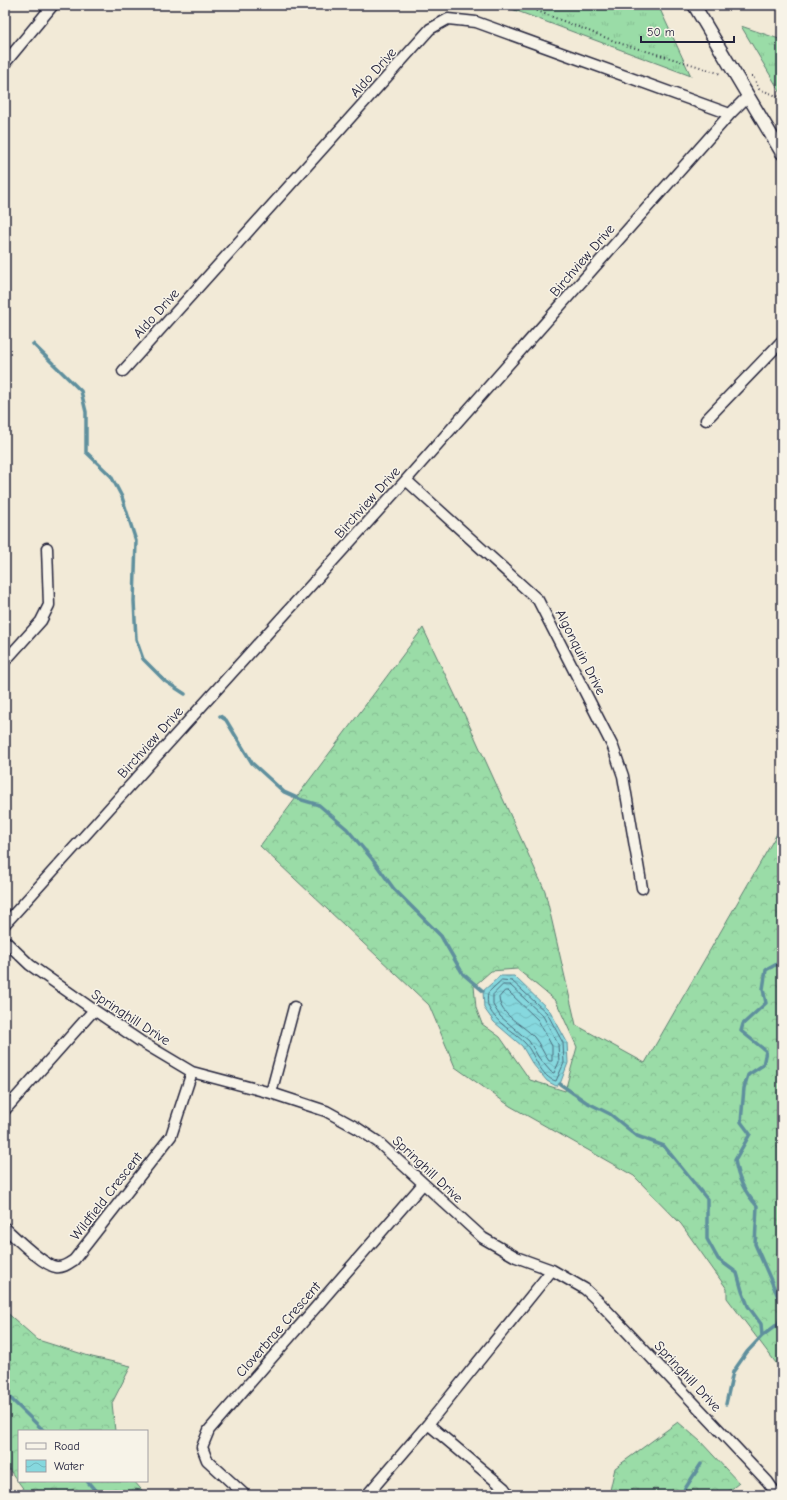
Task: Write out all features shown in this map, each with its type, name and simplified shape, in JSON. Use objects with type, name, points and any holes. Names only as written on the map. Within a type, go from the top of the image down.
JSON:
[{"type":"street","points":[[5,64],[54,5]]},
{"type":"street","points":[[694,5],[782,153]]},
{"type":"street","name":"Aldo Drive","points":[[123,371],[430,29],[448,19],[476,22],[730,114]]},
{"type":"street","name":"Birchview Drive","points":[[5,924],[406,480],[730,114],[748,96]]},
{"type":"street","points":[[706,420],[782,341]]},
{"type":"street","name":"Algonquin Drive","points":[[406,480],[538,600],[614,747],[623,776],[642,888]]},
{"type":"street","points":[[5,661],[40,621],[49,605],[47,548]]},
{"type":"street","name":"Springhill Drive","points":[[5,941],[30,965],[94,1010],[140,1041],[192,1072],[326,1111],[357,1128],[378,1142],[483,1238],[516,1257],[552,1270],[585,1289],[768,1482],[777,1495]]},
{"type":"street","points":[[271,1094],[294,1007]]},
{"type":"street","points":[[5,1110],[94,1010]]},
{"type":"street","name":"Wildfield Crescent","points":[[5,1228],[44,1262],[55,1267],[65,1266],[74,1260],[171,1136],[192,1072]]},
{"type":"street","name":"Cloverbrae Crescent","points":[[245,1495],[207,1460],[202,1447],[209,1430],[423,1184]]},
{"type":"street","points":[[367,1495],[428,1424],[552,1270]]},
{"type":"street","points":[[428,1424],[504,1488],[509,1495]]},
{"type":"path","points":[[522,5],[622,44],[660,56],[694,65],[716,73],[737,77],[753,76],[759,89],[782,98]]},
{"type":"green space","points":[[501,5],[658,5],[691,76]]},
{"type":"green space","points":[[741,26],[782,40],[782,95]]},
{"type":"green space","points":[[423,628],[545,891],[576,1025],[645,1063],[782,825],[782,1371],[727,1298],[727,1289],[681,1224],[634,1176],[510,1106],[455,1067],[429,1005],[260,846]],"holes":[[[517,969],[556,1001],[577,1047],[565,1091],[530,1080],[500,1037],[482,1024],[476,1008],[474,986],[491,971]]]},
{"type":"green space","points":[[5,1311],[38,1340],[92,1357],[131,1366],[112,1403],[115,1430],[18,1430],[18,1482],[5,1464]]},
{"type":"green space","points":[[678,1422],[700,1441],[739,1483],[724,1495],[609,1495],[615,1468]]},
{"type":"green space","points":[[18,1482],[135,1482],[146,1495],[28,1495]]},
{"type":"water","points":[[500,976],[514,976],[550,1011],[567,1042],[568,1063],[560,1084],[556,1086],[547,1081],[532,1063],[522,1046],[494,1022],[484,1008],[483,991]]},
{"type":"waterway","points":[[33,344],[81,391],[86,412],[86,452],[111,476],[122,497],[136,541],[134,601],[136,639],[143,659],[165,681],[185,694]]},
{"type":"waterway","points":[[220,716],[226,720],[252,763],[284,792],[302,800],[319,805],[347,829],[394,889],[441,936],[463,974],[483,991]]},
{"type":"waterway","points":[[762,1336],[778,1324],[782,1314],[780,1301],[755,1244],[757,1206],[748,1195],[742,1184],[735,1160],[750,1134],[741,1122],[744,1088],[748,1075],[763,1065],[766,1051],[741,1031],[743,1024],[766,1003],[763,989],[766,970],[777,964],[782,965]]},
{"type":"waterway","points":[[560,1084],[586,1102],[610,1114],[637,1136],[664,1146],[707,1199],[707,1239],[718,1259],[737,1273],[748,1306],[761,1324],[762,1336],[747,1352],[733,1372],[726,1404]]},
{"type":"waterway","points":[[5,1393],[43,1430]]},
{"type":"waterway","points":[[681,1495],[701,1464]]},
{"type":"waterway","points":[[88,1482],[99,1495]]}]
